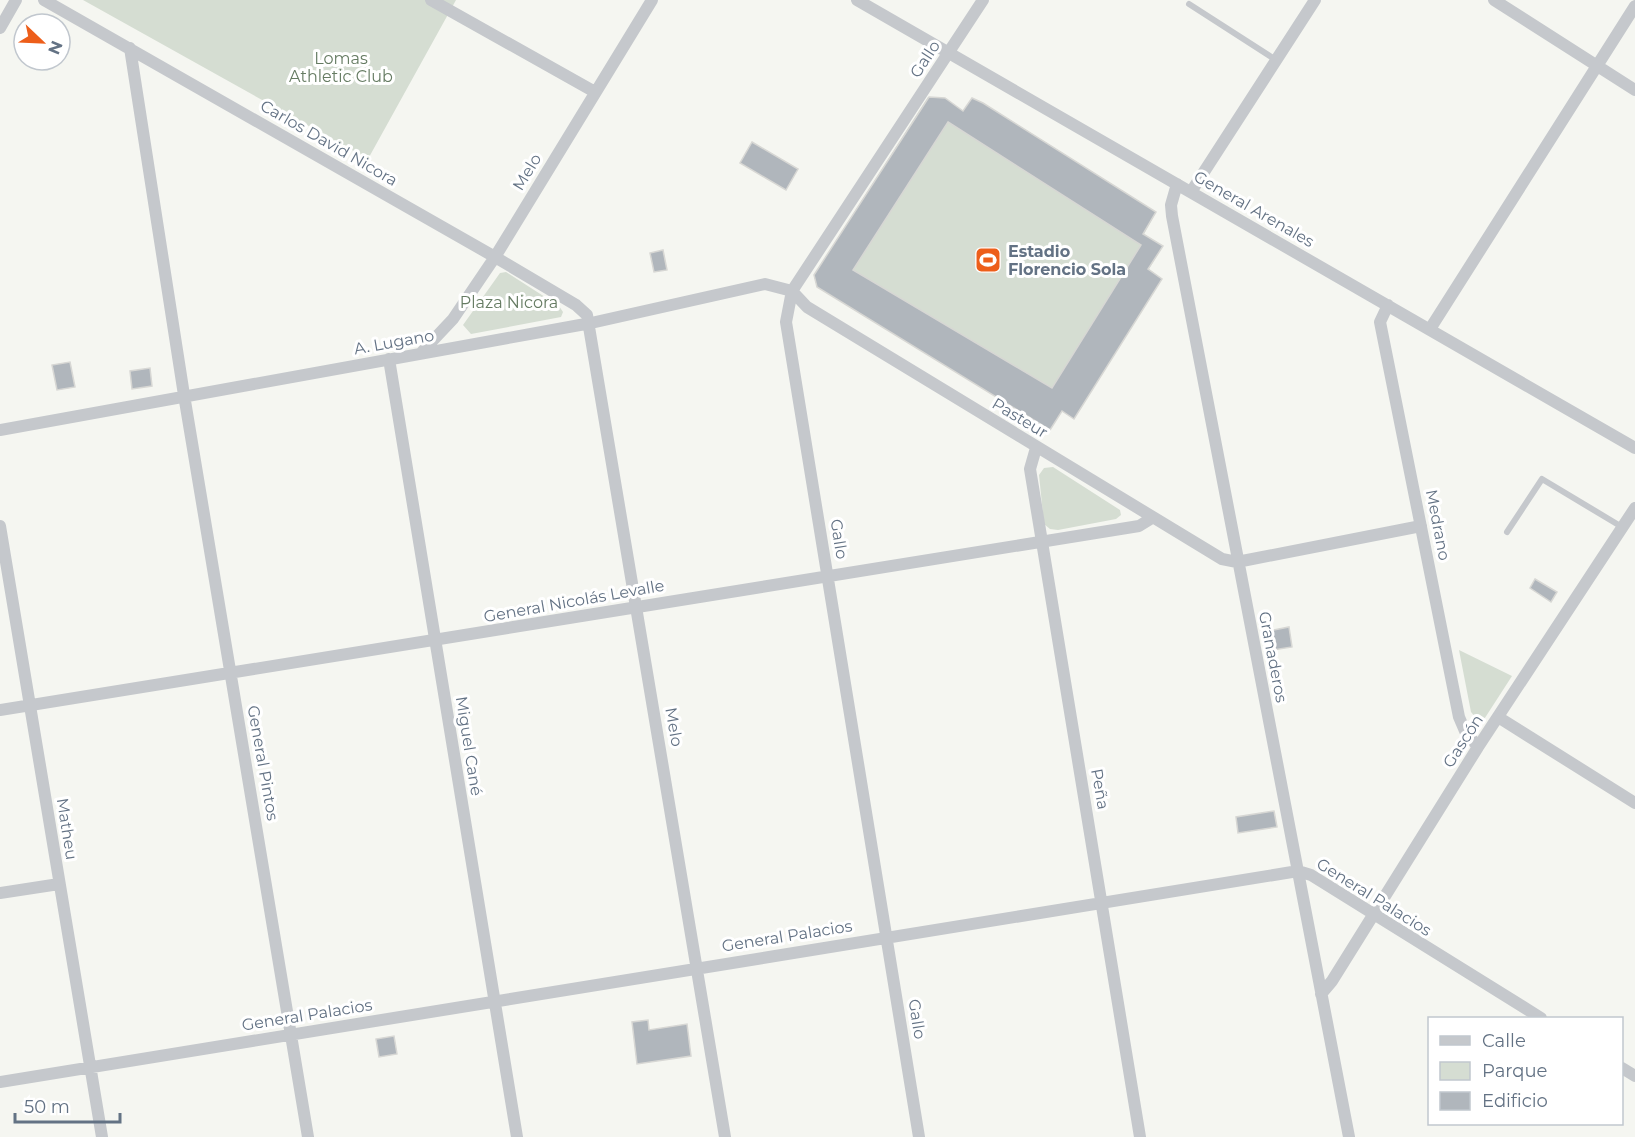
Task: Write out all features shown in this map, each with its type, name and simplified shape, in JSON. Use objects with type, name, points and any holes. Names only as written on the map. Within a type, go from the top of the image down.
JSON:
[{"type":"street","points":[[0,28],[16,0]]},
{"type":"street","name":"Carlos David Nicora","points":[[45,0],[576,304],[587,315],[591,323]]},
{"type":"street","name":"Melo","points":[[420,354],[453,319],[495,257],[652,0]]},
{"type":"street","name":"General Arenales","points":[[857,0],[1635,448]]},
{"type":"street","name":"Gallo","points":[[919,1137],[786,322],[792,291],[983,0]]},
{"type":"street","points":[[1191,192],[1315,0]]},
{"type":"street","points":[[1494,0],[1635,90]]},
{"type":"street","points":[[434,1],[595,92]]},
{"type":"street","points":[[1430,329],[1635,6]]},
{"type":"street","name":"General Pintos","points":[[130,48],[184,395],[308,1137]]},
{"type":"street","name":"Granaderos","points":[[1177,184],[1171,205],[1172,216],[1349,1137]]},
{"type":"street","name":"A. Lugano","points":[[0,430],[591,323],[765,284],[792,291]]},
{"type":"street","name":"Pasteur","points":[[792,291],[807,308],[1036,448],[1222,559],[1237,562]]},
{"type":"street","name":"Medrano","points":[[1388,305],[1380,322],[1459,717],[1465,731],[1478,747]]},
{"type":"street","name":"Melo","points":[[591,323],[725,1137]]},
{"type":"street","name":"Miguel Cané","points":[[389,359],[517,1137]]},
{"type":"street","name":"Peña","points":[[1036,448],[1030,469],[1041,542],[1140,1137]]},
{"type":"street","name":"Gascón","points":[[1321,993],[1373,916],[1478,747],[1635,508]]},
{"type":"street","name":"General Nicolás Levalle","points":[[0,710],[1139,526],[1152,518]]},
{"type":"street","name":"Matheu","points":[[0,526],[102,1137]]},
{"type":"street","points":[[1237,562],[1421,526]]},
{"type":"street","points":[[1498,717],[1635,803]]},
{"type":"street","name":"General Palacios","points":[[0,1082],[495,1002],[698,966],[1298,871],[1311,875],[1373,916],[1539,1017]]},
{"type":"street","points":[[0,893],[59,884]]},
{"type":"lane","points":[[1189,4],[1276,60]]},
{"type":"lane","points":[[1508,532],[1542,479],[1623,527]]},
{"type":"green space","name":"Lomas Athletic Club","points":[[83,0],[456,0],[368,159]]},
{"type":"green space","name":"Estadio Florencio Sola","points":[[928,97],[945,98],[963,111],[972,98],[983,103],[1156,212],[1144,234],[1163,246],[1149,269],[1162,279],[1074,419],[1062,411],[1050,430],[817,287],[814,275]]},
{"type":"green space","name":"Plaza Nicora","points":[[506,272],[559,306],[563,312],[561,317],[471,334],[463,325],[500,273]]},
{"type":"green space","points":[[1053,467],[1120,510],[1121,515],[1116,519],[1058,530],[1050,529],[1044,524],[1039,475],[1044,468]]},
{"type":"green space","points":[[1459,650],[1512,676],[1481,724],[1471,712]]},
{"type":"building","points":[[929,97],[945,98],[963,111],[972,98],[983,103],[1156,212],[1143,234],[1163,246],[1148,269],[1162,279],[1074,419],[1062,411],[1050,430],[817,287],[814,275]],"holes":[[[948,122],[1141,245],[1052,388],[853,270]]]},
{"type":"building","points":[[752,142],[798,169],[786,190],[740,163]]},
{"type":"building","points":[[663,250],[667,270],[654,272],[650,253]]},
{"type":"building","points":[[70,362],[75,387],[57,390],[52,365]]},
{"type":"building","points":[[150,368],[152,386],[132,389],[130,371]]},
{"type":"building","points":[[1535,579],[1557,592],[1551,602],[1530,588]]},
{"type":"building","points":[[1289,627],[1292,647],[1273,650],[1269,631]]},
{"type":"building","points":[[1274,811],[1277,827],[1238,833],[1236,817]]},
{"type":"building","points":[[648,1020],[649,1030],[687,1024],[691,1056],[637,1064],[632,1022]]},
{"type":"building","points":[[394,1036],[397,1054],[379,1057],[376,1039]]},
{"type":"place","name":"Estadio Florencio Sola","points":[[988,260]]}]
